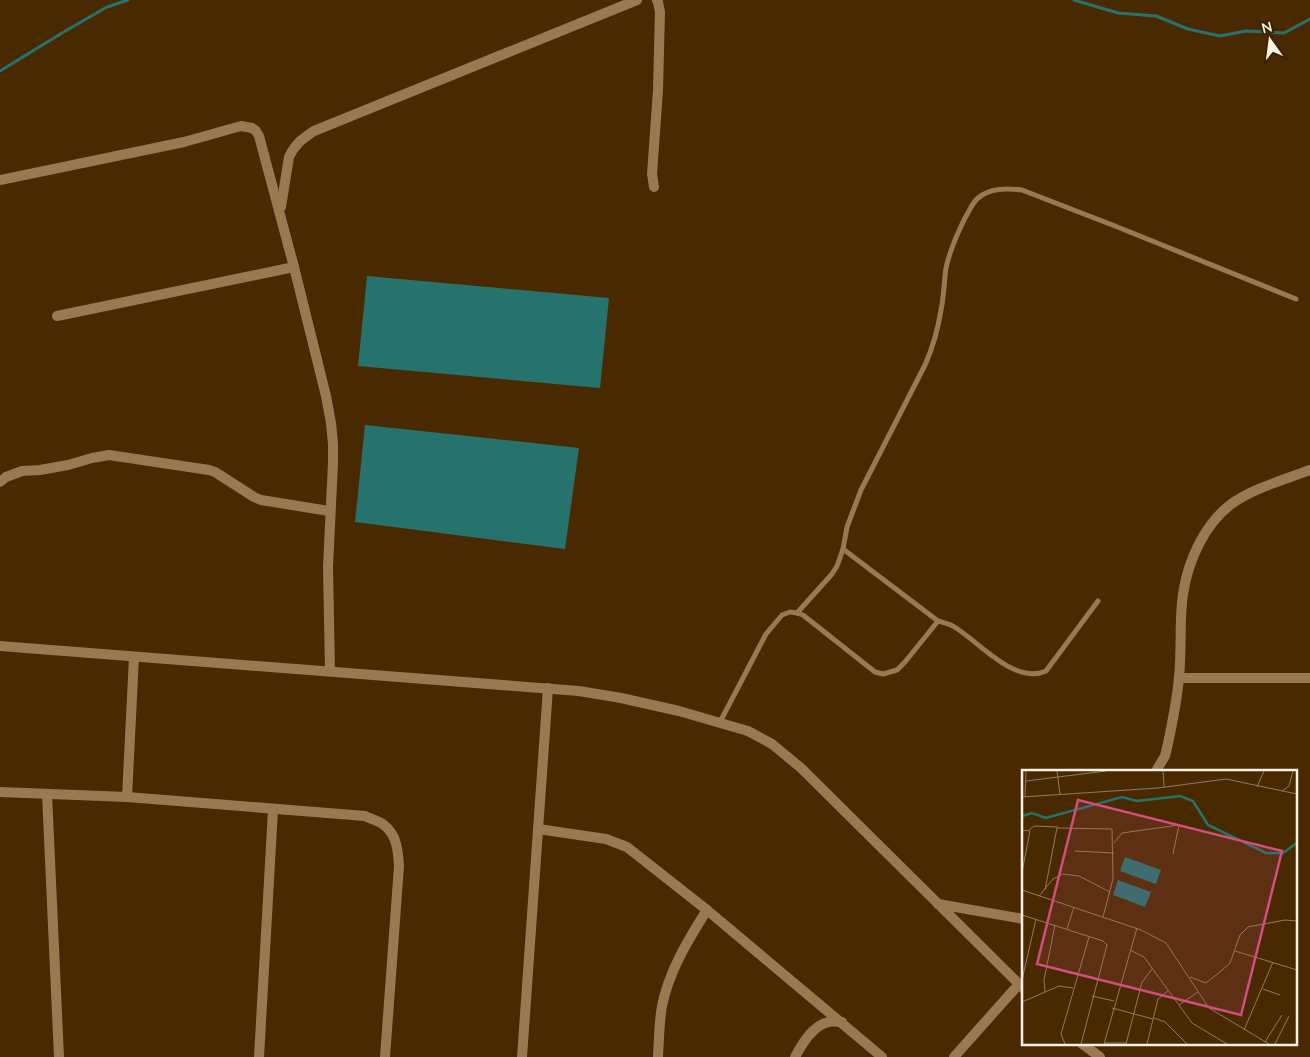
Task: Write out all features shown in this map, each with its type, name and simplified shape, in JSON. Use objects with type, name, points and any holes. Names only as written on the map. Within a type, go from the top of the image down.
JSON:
[{"type":"street","points":[[280,213],[289,157],[300,139],[314,131],[637,0]]},
{"type":"street","points":[[654,187],[652,174],[658,90],[660,12],[657,0]]},
{"type":"street","points":[[0,180],[184,142],[242,126],[252,128],[259,136],[326,396],[333,444],[329,511],[328,596],[330,671]]},
{"type":"street","points":[[58,316],[294,267]]},
{"type":"street","points":[[0,482],[6,477],[22,471],[62,466],[109,455],[209,470],[261,500],[329,511]]},
{"type":"street","points":[[1157,770],[1167,748],[1179,678],[1183,594],[1193,558],[1206,532],[1220,514],[1243,497],[1310,470]]},
{"type":"street","points":[[0,646],[579,691],[679,711],[748,731],[772,744],[801,768],[1022,987],[954,1057]]},
{"type":"street","points":[[128,797],[134,656]]},
{"type":"street","points":[[1179,678],[1310,678]]},
{"type":"street","points":[[522,1057],[548,688]]},
{"type":"street","points":[[0,792],[128,797],[365,816],[384,824],[394,836],[398,847],[399,866],[385,1057]]},
{"type":"street","points":[[47,794],[60,1057]]},
{"type":"street","points":[[259,1057],[273,810]]},
{"type":"street","points":[[538,829],[606,839],[627,847],[707,910],[882,1057]]},
{"type":"street","points":[[938,904],[1022,919]]},
{"type":"street","points":[[658,1057],[662,1007],[666,990],[688,941],[707,910]]},
{"type":"street","points":[[795,1057],[807,1038],[816,1029],[823,1024],[842,1022]]},
{"type":"street","points":[[1081,1044],[1100,1057]]},
{"type":"lane","points":[[797,613],[832,574],[861,490],[932,350],[942,309],[947,267],[954,242],[976,199],[993,191],[1006,188],[1022,190],[1296,299]]},
{"type":"lane","points":[[842,549],[938,621],[955,627],[1007,666],[1020,672],[1033,674],[1046,671],[1098,601]]},
{"type":"lane","points":[[720,722],[766,634],[782,615],[790,612],[803,615],[875,672],[883,674],[897,670],[938,621]]},
{"type":"water","points":[[367,276],[609,298],[600,388],[358,366]]},
{"type":"water","points":[[365,425],[579,448],[565,549],[355,522]]},
{"type":"waterway","points":[[0,71],[107,7],[128,0]]},
{"type":"waterway","points":[[1074,0],[1118,13],[1156,16],[1188,29],[1220,36],[1246,31],[1284,33],[1310,19]]}]
